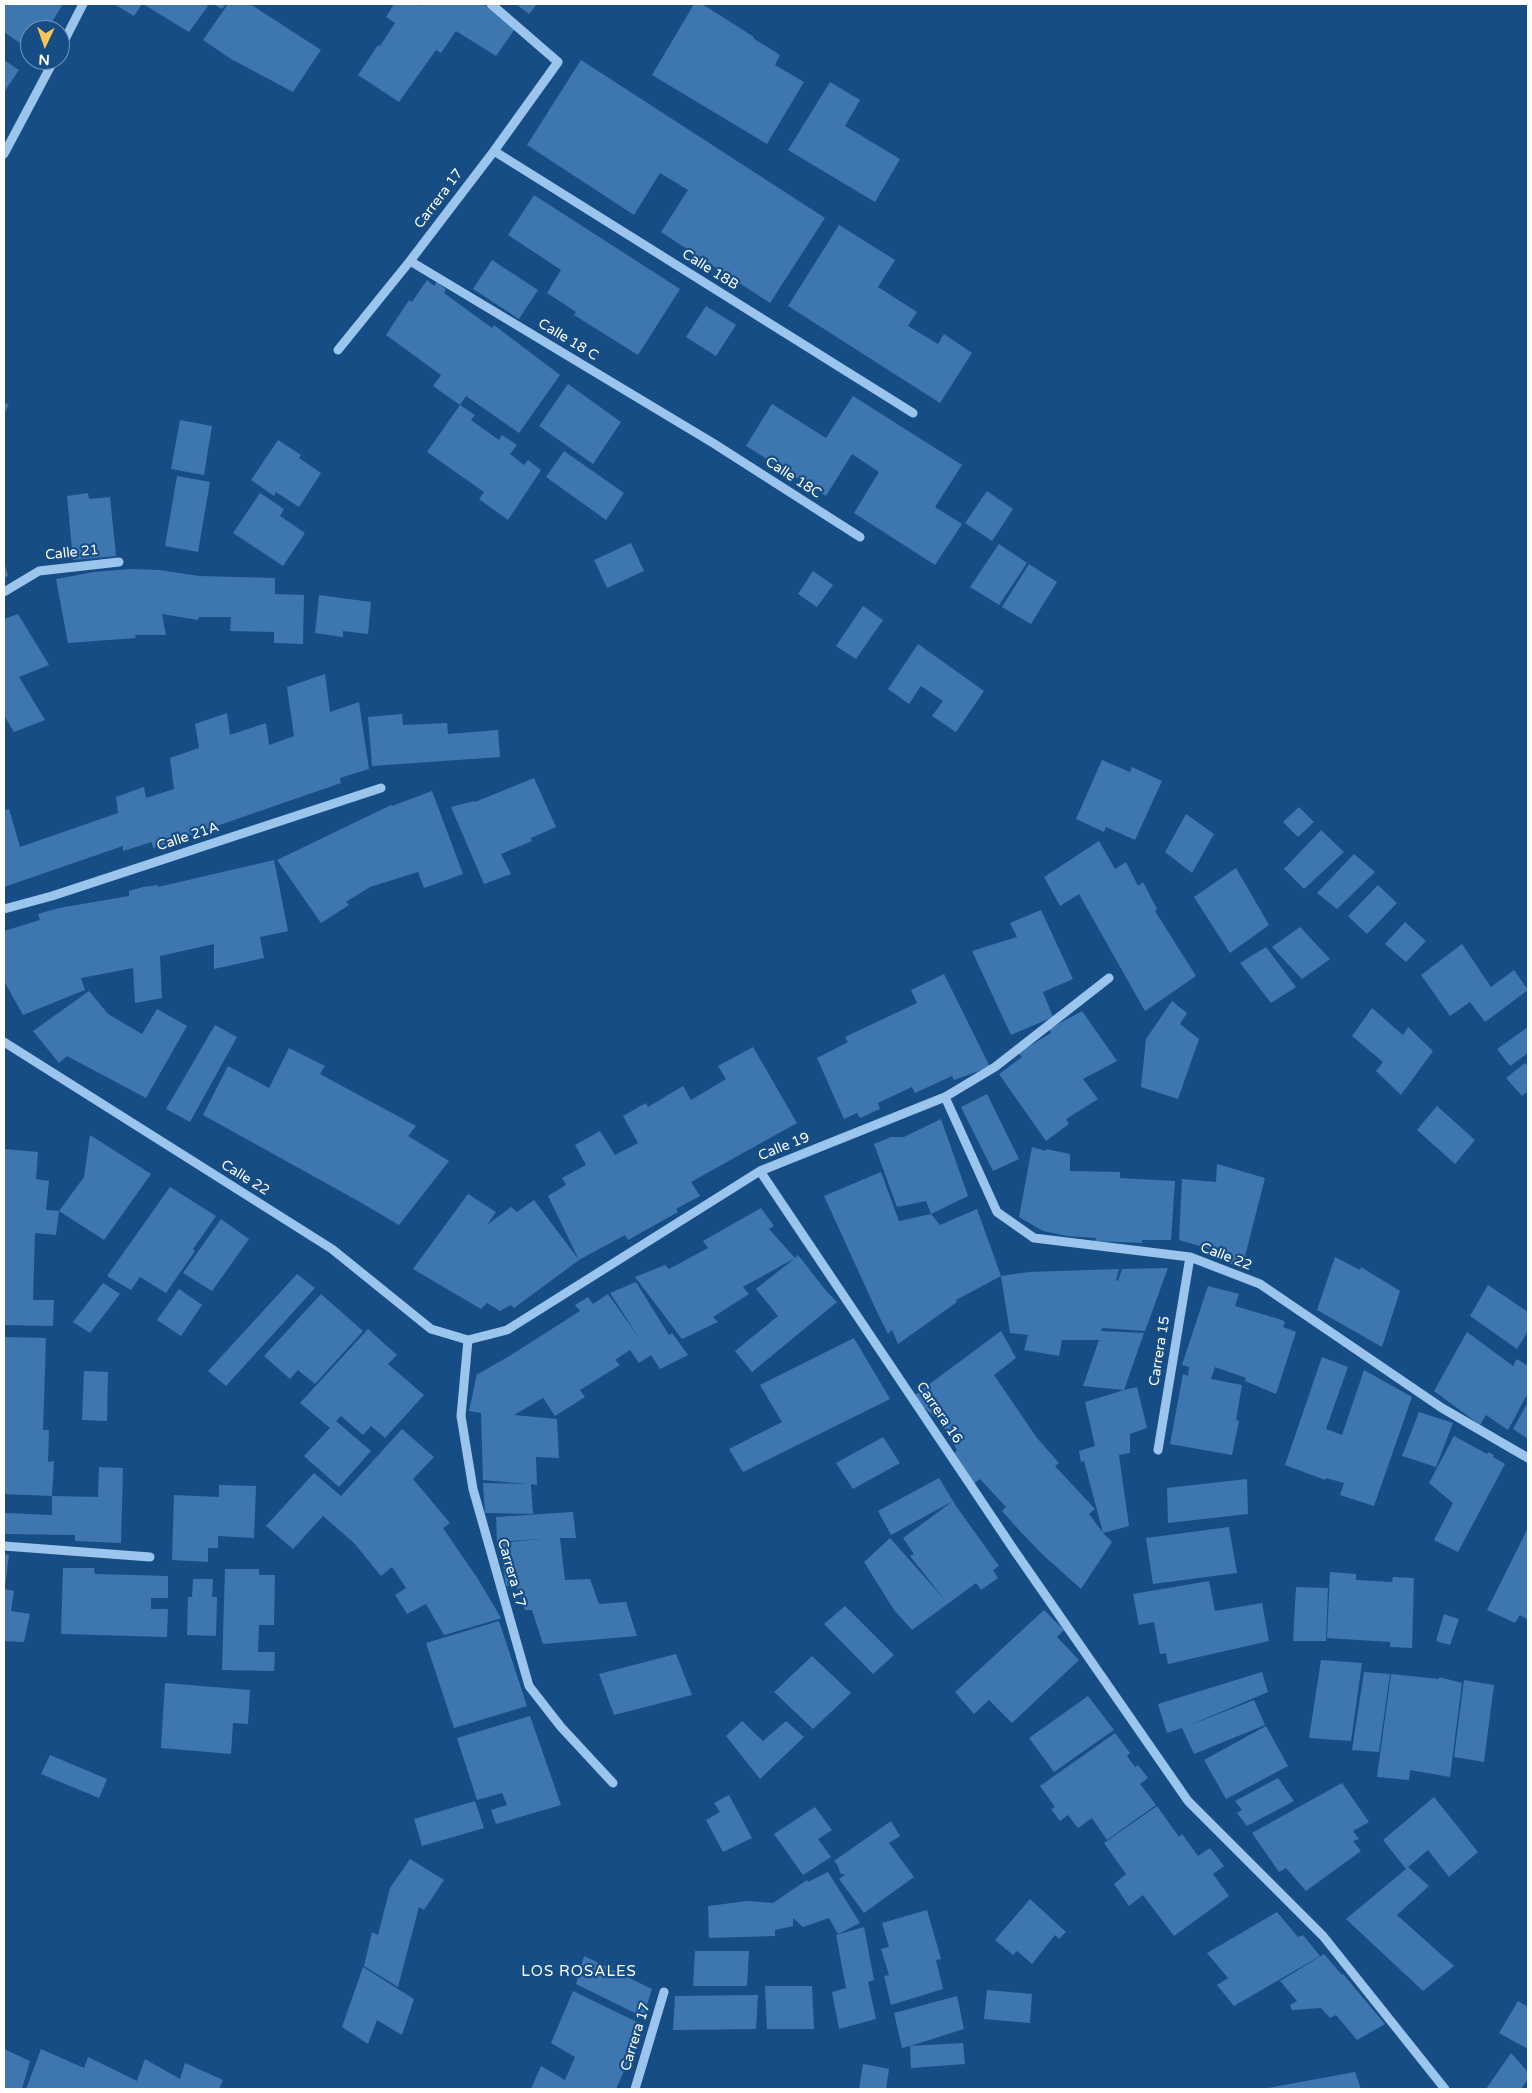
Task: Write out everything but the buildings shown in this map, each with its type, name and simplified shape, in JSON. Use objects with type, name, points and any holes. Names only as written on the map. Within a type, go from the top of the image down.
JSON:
[{"type":"street","points":[[70,29],[83,4]]},
{"type":"street","name":"Carrera 17","points":[[338,350],[410,261],[494,151],[558,62],[491,4]]},
{"type":"street","points":[[4,154],[49,70]]},
{"type":"street","name":"Calle 18B","points":[[494,151],[912,413]]},
{"type":"street","name":"Calle 18 C","points":[[410,261],[712,443]]},
{"type":"street","name":"Calle 18C","points":[[712,443],[860,537]]},
{"type":"street","name":"Calle 21","points":[[4,592],[39,571],[119,562]]},
{"type":"street","name":"Calle 21A","points":[[4,909],[52,896],[381,788]]},
{"type":"street","name":"Calle 19","points":[[468,1340],[507,1330],[760,1172],[945,1097],[995,1067],[1109,978]]},
{"type":"street","name":"Calle 22","points":[[4,1042],[332,1249],[431,1329],[468,1340]]},
{"type":"street","name":"Calle 22","points":[[945,1097],[997,1212],[1034,1238],[1190,1257],[1260,1284],[1442,1408],[1528,1458]]},
{"type":"street","name":"Carrera 16","points":[[760,1172],[1014,1550],[1188,1801],[1322,1936],[1445,2089]]},
{"type":"street","name":"Carrera 15","points":[[1158,1450],[1190,1257]]},
{"type":"street","name":"Carrera 17","points":[[468,1340],[461,1416],[473,1489],[529,1686],[561,1727],[613,1783]]},
{"type":"street","points":[[4,1546],[150,1557]]},
{"type":"street","name":"Carrera 17","points":[[635,2089],[664,1992]]},
{"type":"district","name":"LOS ROSALES","points":[[579,1972]]}]
